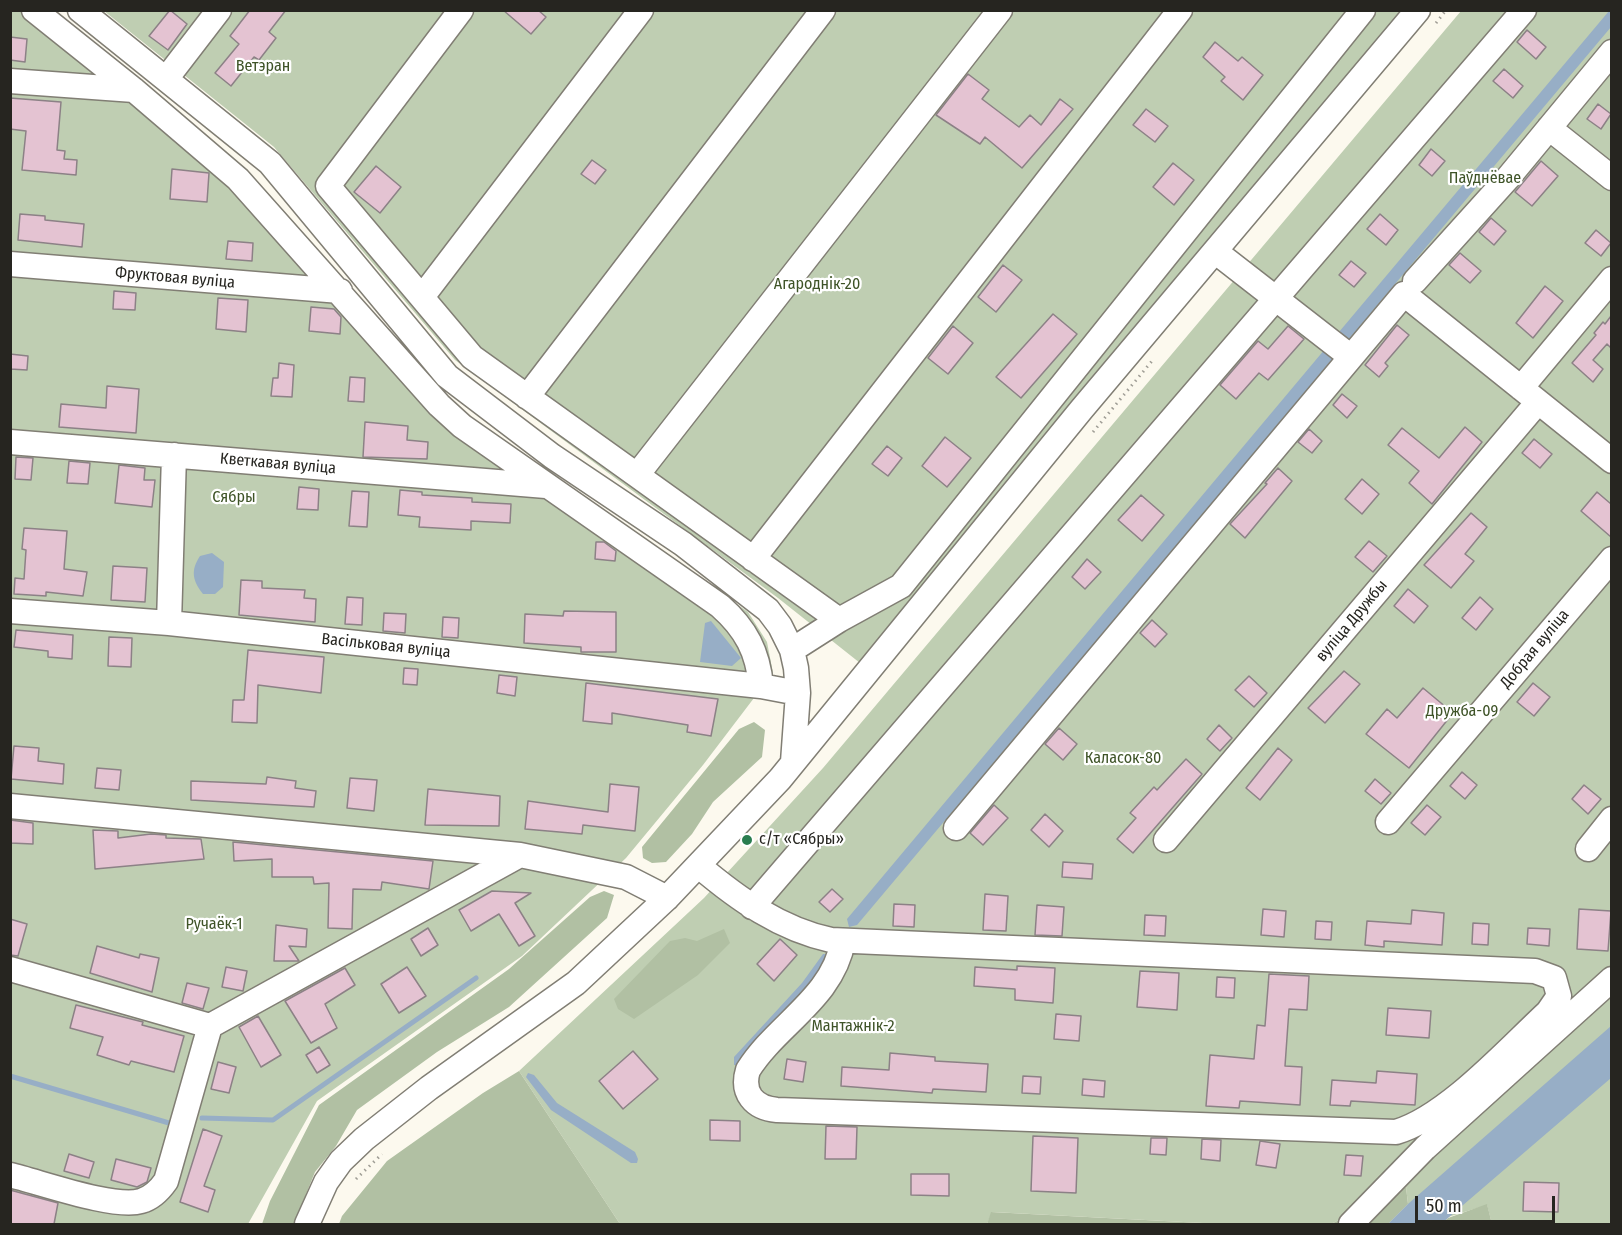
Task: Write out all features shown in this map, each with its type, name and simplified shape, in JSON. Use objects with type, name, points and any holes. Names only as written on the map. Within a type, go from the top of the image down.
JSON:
[{"type":"street","points":[[34,10],[134,90],[238,179],[439,405],[462,426],[720,606],[734,619],[755,652],[761,686]]},
{"type":"street","points":[[80,10],[270,163],[447,376],[552,456],[683,544],[758,603],[780,626],[792,650],[798,693],[793,762]]},
{"type":"street","points":[[166,79],[219,10]]},
{"type":"street","points":[[461,10],[328,186],[472,357],[838,620]]},
{"type":"street","points":[[422,297],[641,10]]},
{"type":"street","points":[[527,397],[823,10]]},
{"type":"street","points":[[637,475],[1000,10]]},
{"type":"street","points":[[753,559],[1180,10]]},
{"type":"street","points":[[792,650],[838,620],[901,586],[1363,10]]},
{"type":"street","points":[[307,1224],[326,1182],[341,1161],[364,1139],[429,1088],[556,999],[668,898],[699,866],[793,762],[1081,410],[1418,10]]},
{"type":"street","points":[[752,906],[1524,10]]},
{"type":"street","points":[[1415,281],[1549,128],[1611,52]]},
{"type":"street","points":[[10,81],[134,90]]},
{"type":"street","points":[[1549,128],[1611,178]]},
{"type":"street","points":[[1216,252],[1351,357]]},
{"type":"street","name":"Фруктовая вуліца","points":[[10,264],[340,291]]},
{"type":"street","name":"вуліца Дружбы","points":[[1166,840],[1530,395],[1611,279]]},
{"type":"street","points":[[956,828],[1404,294],[1611,461]]},
{"type":"street","name":"Кветкавая вуліца","points":[[10,442],[546,486]]},
{"type":"street","points":[[169,623],[174,455]]},
{"type":"street","name":"Добрая вуліца","points":[[1388,822],[1611,559]]},
{"type":"street","name":"Васільковая вуліца","points":[[10,611],[169,623],[761,686],[798,693]]},
{"type":"street","points":[[10,806],[520,855],[626,877],[668,898]]},
{"type":"street","points":[[1588,849],[1611,819]]},
{"type":"street","points":[[10,969],[210,1026],[520,855]]},
{"type":"street","points":[[699,866],[752,906],[808,933],[843,941],[1535,971],[1554,978],[1559,996],[1548,1012],[1448,1104],[1418,1124],[1396,1132],[777,1110],[759,1106],[748,1094],[746,1078],[748,1070],[826,984],[838,965],[843,941]]},
{"type":"street","points":[[1351,1224],[1425,1148],[1611,979]]},
{"type":"street","points":[[10,1174],[120,1203],[141,1201],[151,1197],[166,1181],[210,1026]]},
{"type":"green space","points":[[10,11],[47,11],[255,181],[445,399],[748,612],[767,642],[773,673],[703,765],[626,858],[522,956],[317,1101],[248,1224],[11,1224]]},
{"type":"green space","name":"Агароднік-20","points":[[104,11],[1403,11],[860,663],[778,598],[455,360],[274,147]]},
{"type":"green space","points":[[1461,11],[1611,11],[1611,1224],[1492,1224],[1487,1205],[1448,1217],[1441,1224],[1388,1224],[1408,1204],[1406,1187],[1331,1224],[1222,1224],[992,1212],[987,1224],[620,1224],[519,1071],[704,898],[823,768]]},
{"type":"green space","points":[[754,722],[765,730],[762,757],[713,802],[692,834],[666,862],[652,863],[643,858],[642,847],[739,729]]},
{"type":"green space","points":[[604,891],[614,895],[607,918],[509,1007],[437,1052],[357,1110],[336,1146],[315,1172],[294,1224],[262,1224],[270,1201],[319,1105],[509,969],[590,897]]},
{"type":"green space","points":[[724,929],[730,943],[698,975],[634,1019],[618,1009],[614,999],[670,941],[685,938],[697,941]]},
{"type":"green space","points":[[519,1071],[620,1224],[339,1224],[342,1216],[387,1161],[483,1093]]},
{"type":"green space","points":[[1406,1187],[1408,1204],[1388,1224],[1331,1224]]},
{"type":"green space","points":[[1487,1204],[1492,1224],[1441,1224],[1448,1218]]},
{"type":"green space","points":[[991,1212],[1222,1224],[987,1224]]},
{"type":"water","points":[[1611,11],[1611,27],[1348,340],[1340,336],[1339,332]]},
{"type":"water","points":[[1325,349],[1335,357],[857,925],[849,927],[847,919]]},
{"type":"water","points":[[212,553],[224,562],[223,587],[215,594],[203,594],[195,580],[195,566],[200,556]]},
{"type":"water","points":[[711,621],[741,658],[732,666],[700,662],[705,623]]},
{"type":"water","points":[[823,954],[827,954],[824,970],[740,1065],[734,1065],[734,1057],[802,983]]},
{"type":"water","points":[[1611,1026],[1611,1078],[1441,1224],[1388,1224],[1408,1204]]},
{"type":"water","points":[[528,1073],[534,1075],[557,1103],[635,1152],[637,1163],[631,1163],[551,1110],[526,1077]]},
{"type":"building","points":[[170,10],[187,24],[168,50],[149,36]]},
{"type":"building","points":[[250,10],[286,10],[269,32],[276,38],[259,60],[254,57],[231,86],[215,73],[239,44],[230,36]]},
{"type":"building","points":[[503,10],[538,10],[546,17],[531,34]]},
{"type":"building","points":[[1527,30],[1546,47],[1536,59],[1517,42]]},
{"type":"building","points":[[10,37],[27,39],[25,62],[10,60]]},
{"type":"building","points":[[1215,42],[1238,61],[1242,57],[1263,75],[1243,100],[1221,81],[1225,77],[1203,57]]},
{"type":"building","points":[[1504,69],[1523,86],[1513,98],[1493,81]]},
{"type":"building","points":[[968,74],[989,90],[982,99],[1019,127],[1030,115],[1041,125],[1060,99],[1073,109],[1022,168],[985,137],[980,144],[936,115]]},
{"type":"building","points":[[10,98],[61,102],[57,150],[65,151],[64,159],[77,160],[76,175],[22,170],[26,131],[10,129]]},
{"type":"building","points":[[1598,104],[1611,114],[1601,129],[1587,119]]},
{"type":"building","points":[[1146,109],[1168,126],[1155,142],[1133,125]]},
{"type":"building","points":[[1431,149],[1445,161],[1432,176],[1419,165]]},
{"type":"building","points":[[592,160],[606,170],[595,184],[581,174]]},
{"type":"building","points":[[1541,161],[1558,176],[1532,206],[1515,192]]},
{"type":"building","points":[[1173,163],[1194,180],[1174,205],[1153,187]]},
{"type":"building","points":[[376,166],[401,187],[380,213],[354,192]]},
{"type":"building","points":[[172,169],[209,173],[207,202],[170,199]]},
{"type":"building","points":[[20,214],[45,216],[45,220],[84,224],[82,247],[18,240]]},
{"type":"building","points":[[1380,214],[1398,230],[1386,245],[1367,229]]},
{"type":"building","points":[[1491,218],[1506,231],[1494,245],[1479,232]]},
{"type":"building","points":[[1596,230],[1611,243],[1601,256],[1585,243]]},
{"type":"building","points":[[228,241],[253,243],[252,261],[226,259]]},
{"type":"building","points":[[1460,253],[1481,271],[1470,283],[1449,265]]},
{"type":"building","points":[[1351,261],[1366,273],[1354,287],[1339,275]]},
{"type":"building","points":[[1003,265],[1022,280],[996,312],[978,297]]},
{"type":"building","points":[[1545,286],[1563,301],[1533,338],[1516,323]]},
{"type":"building","points":[[114,291],[136,293],[135,310],[113,309]]},
{"type":"building","points":[[218,298],[248,300],[246,332],[216,329]]},
{"type":"building","points":[[311,307],[334,309],[341,317],[340,334],[309,331]]},
{"type":"building","points":[[1053,314],[1077,334],[1021,398],[996,377]]},
{"type":"building","points":[[1611,316],[1611,348],[1607,344],[1593,360],[1603,369],[1593,382],[1572,363],[1596,335],[1594,333],[1603,322],[1605,324]]},
{"type":"building","points":[[1397,325],[1409,335],[1385,363],[1388,366],[1379,377],[1365,365]]},
{"type":"building","points":[[953,326],[973,343],[948,374],[928,358]]},
{"type":"building","points":[[1288,326],[1304,339],[1268,380],[1259,373],[1236,399],[1220,385],[1258,341],[1268,349]]},
{"type":"building","points":[[10,354],[28,356],[27,370],[10,369]]},
{"type":"building","points":[[279,363],[294,365],[292,397],[271,396],[273,378],[278,378]]},
{"type":"building","points":[[350,377],[365,378],[364,402],[348,401]]},
{"type":"building","points":[[107,386],[139,389],[136,433],[59,427],[61,404],[106,408]]},
{"type":"building","points":[[1342,394],[1357,406],[1347,418],[1333,405]]},
{"type":"building","points":[[365,422],[408,426],[407,440],[428,442],[427,459],[363,457]]},
{"type":"building","points":[[1465,427],[1482,442],[1432,504],[1409,483],[1419,471],[1388,445],[1402,428],[1439,458]]},
{"type":"building","points":[[1309,429],[1322,441],[1312,453],[1298,442]]},
{"type":"building","points":[[945,437],[971,458],[947,487],[922,466]]},
{"type":"building","points":[[1534,439],[1552,454],[1540,468],[1522,453]]},
{"type":"building","points":[[887,446],[902,458],[888,476],[872,464]]},
{"type":"building","points":[[16,457],[33,458],[31,480],[15,479]]},
{"type":"building","points":[[69,461],[90,463],[88,484],[67,483]]},
{"type":"building","points":[[119,465],[145,468],[144,480],[155,480],[152,507],[115,503]]},
{"type":"building","points":[[1278,468],[1292,481],[1245,538],[1230,524],[1267,484],[1265,483]]},
{"type":"building","points":[[1362,479],[1379,494],[1362,514],[1345,499]]},
{"type":"building","points":[[299,487],[319,489],[318,510],[297,509]]},
{"type":"building","points":[[400,490],[422,492],[422,495],[472,498],[472,502],[511,504],[510,523],[471,521],[471,530],[419,527],[420,517],[398,515]]},
{"type":"building","points":[[352,491],[369,492],[367,527],[349,526]]},
{"type":"building","points":[[1597,492],[1611,504],[1611,537],[1581,511]]},
{"type":"building","points":[[1141,495],[1164,515],[1142,541],[1118,520]]},
{"type":"building","points":[[1471,513],[1487,527],[1465,554],[1474,561],[1451,588],[1424,565]]},
{"type":"building","points":[[24,528],[67,531],[64,569],[87,572],[83,596],[46,592],[46,596],[14,594],[15,578],[24,579],[26,550],[22,549]]},
{"type":"building","points":[[1369,541],[1387,556],[1373,572],[1355,557]]},
{"type":"building","points":[[596,542],[604,542],[616,551],[615,561],[595,559]]},
{"type":"building","points":[[1087,559],[1101,572],[1085,589],[1072,577]]},
{"type":"building","points":[[113,566],[147,568],[145,602],[111,600]]},
{"type":"building","points":[[241,580],[262,581],[262,588],[305,590],[304,598],[316,599],[315,622],[239,615]]},
{"type":"building","points":[[1408,589],[1428,606],[1414,623],[1394,606]]},
{"type":"building","points":[[347,597],[363,598],[362,625],[345,624]]},
{"type":"building","points":[[1480,597],[1493,609],[1476,630],[1462,618]]},
{"type":"building","points":[[564,611],[616,612],[616,652],[581,652],[581,647],[524,643],[525,614],[563,616]]},
{"type":"building","points":[[384,613],[406,614],[405,633],[383,631]]},
{"type":"building","points":[[443,617],[459,618],[458,638],[442,637]]},
{"type":"building","points":[[1152,620],[1167,634],[1155,647],[1140,633]]},
{"type":"building","points":[[16,630],[73,635],[72,659],[48,657],[48,651],[14,647]]},
{"type":"building","points":[[109,637],[132,638],[131,667],[108,666]]},
{"type":"building","points":[[248,650],[324,657],[321,693],[258,685],[257,723],[232,722],[233,700],[244,700]]},
{"type":"building","points":[[404,668],[418,669],[417,685],[403,684]]},
{"type":"building","points":[[1344,671],[1360,684],[1325,723],[1308,708]]},
{"type":"building","points":[[499,675],[517,677],[515,696],[497,693]]},
{"type":"building","points":[[1249,676],[1267,693],[1254,707],[1235,690]]},
{"type":"building","points":[[586,683],[718,699],[711,736],[687,732],[688,725],[612,713],[612,724],[583,721]]},
{"type":"building","points":[[1533,683],[1550,697],[1534,716],[1517,702]]},
{"type":"building","points":[[1423,688],[1453,713],[1409,768],[1366,734],[1387,709],[1397,718]]},
{"type":"building","points":[[1219,725],[1232,738],[1220,751],[1207,739]]},
{"type":"building","points":[[1059,728],[1077,744],[1063,760],[1045,744]]},
{"type":"building","points":[[14,746],[39,748],[38,761],[64,764],[63,784],[11,779]]},
{"type":"building","points":[[1278,748],[1292,760],[1260,800],[1246,788]]},
{"type":"building","points":[[1186,759],[1202,774],[1133,853],[1117,839],[1136,818],[1130,813],[1154,787],[1157,790]]},
{"type":"building","points":[[97,768],[121,770],[119,790],[95,788]]},
{"type":"building","points":[[1462,772],[1477,785],[1465,799],[1450,786]]},
{"type":"building","points":[[267,777],[296,781],[295,788],[316,791],[314,807],[191,800],[191,781],[266,784]]},
{"type":"building","points":[[350,778],[377,780],[374,811],[347,808]]},
{"type":"building","points":[[1375,779],[1391,793],[1381,804],[1365,791]]},
{"type":"building","points":[[610,784],[639,787],[635,831],[583,825],[582,834],[525,829],[528,801],[608,812]]},
{"type":"building","points":[[1584,785],[1601,799],[1588,814],[1572,799]]},
{"type":"building","points":[[428,789],[500,796],[499,826],[425,825]]},
{"type":"building","points":[[994,805],[1008,818],[983,845],[970,833]]},
{"type":"building","points":[[1427,805],[1441,817],[1425,835],[1411,823]]},
{"type":"building","points":[[1045,814],[1063,831],[1049,847],[1031,830]]},
{"type":"building","points":[[10,820],[33,823],[33,844],[10,843]]},
{"type":"building","points":[[93,830],[118,831],[118,838],[151,834],[166,835],[166,838],[201,839],[204,859],[95,869]]},
{"type":"building","points":[[233,842],[433,861],[429,889],[382,882],[381,890],[353,889],[352,929],[328,928],[329,883],[314,884],[313,877],[272,877],[272,859],[234,861]]},
{"type":"building","points":[[1063,862],[1093,864],[1092,879],[1062,877]]},
{"type":"building","points":[[832,889],[843,899],[830,912],[819,902]]},
{"type":"building","points":[[492,891],[531,893],[515,903],[535,936],[519,946],[499,914],[471,931],[459,910]]},
{"type":"building","points":[[985,894],[1008,896],[1006,931],[983,930]]},
{"type":"building","points":[[894,904],[915,905],[914,927],[893,926]]},
{"type":"building","points":[[1037,905],[1064,907],[1062,936],[1035,935]]},
{"type":"building","points":[[1263,909],[1286,911],[1284,937],[1261,935]]},
{"type":"building","points":[[1579,909],[1611,911],[1608,951],[1577,949]]},
{"type":"building","points":[[1412,910],[1444,913],[1442,945],[1384,941],[1384,947],[1365,945],[1367,921],[1411,924]]},
{"type":"building","points":[[1145,915],[1166,916],[1165,936],[1144,935]]},
{"type":"building","points":[[10,919],[27,924],[18,956],[10,955]]},
{"type":"building","points":[[1316,921],[1332,922],[1331,940],[1315,939]]},
{"type":"building","points":[[1473,923],[1489,924],[1488,945],[1472,944]]},
{"type":"building","points":[[276,925],[307,929],[306,947],[289,946],[299,961],[274,961]]},
{"type":"building","points":[[428,928],[438,945],[421,956],[411,939]]},
{"type":"building","points":[[1528,928],[1550,929],[1549,946],[1527,944]]},
{"type":"building","points":[[780,939],[797,955],[774,981],[757,964]]},
{"type":"building","points":[[97,946],[139,958],[140,954],[159,958],[152,992],[90,973]]},
{"type":"building","points":[[1017,966],[1055,968],[1053,1003],[1015,1000],[1015,989],[974,986],[975,967],[1017,970]]},
{"type":"building","points":[[226,967],[247,971],[243,991],[222,987]]},
{"type":"building","points":[[407,967],[426,996],[399,1013],[381,984]]},
{"type":"building","points":[[345,968],[355,985],[325,1004],[337,1028],[311,1043],[285,1001]]},
{"type":"building","points":[[1140,971],[1179,973],[1177,1010],[1137,1007]]},
{"type":"building","points":[[1269,974],[1309,976],[1307,1010],[1289,1009],[1285,1066],[1302,1067],[1300,1105],[1240,1101],[1239,1108],[1206,1106],[1210,1055],[1254,1059],[1257,1025],[1265,1026]]},
{"type":"building","points":[[1217,977],[1235,978],[1234,998],[1216,997]]},
{"type":"building","points":[[187,983],[209,988],[203,1009],[182,1003]]},
{"type":"building","points":[[76,1005],[143,1022],[142,1025],[184,1036],[174,1072],[131,1061],[129,1065],[97,1055],[103,1037],[70,1028]]},
{"type":"building","points":[[1388,1008],[1431,1011],[1429,1038],[1386,1035]]},
{"type":"building","points":[[1056,1014],[1081,1016],[1079,1041],[1054,1039]]},
{"type":"building","points":[[258,1016],[281,1055],[261,1067],[239,1027]]},
{"type":"building","points":[[319,1047],[330,1065],[317,1073],[306,1055]]},
{"type":"building","points":[[633,1051],[658,1079],[623,1109],[599,1081]]},
{"type":"building","points":[[890,1053],[935,1057],[935,1061],[988,1064],[986,1092],[933,1089],[932,1093],[841,1086],[842,1067],[889,1070]]},
{"type":"building","points":[[787,1059],[806,1062],[803,1082],[784,1079]]},
{"type":"building","points":[[218,1062],[236,1067],[229,1093],[211,1089]]},
{"type":"building","points":[[1377,1071],[1417,1074],[1415,1105],[1351,1101],[1350,1106],[1330,1105],[1332,1080],[1376,1083]]},
{"type":"building","points":[[1023,1076],[1041,1077],[1040,1094],[1022,1093]]},
{"type":"building","points":[[1083,1079],[1105,1081],[1104,1097],[1082,1095]]},
{"type":"building","points":[[710,1120],[740,1121],[740,1141],[710,1140]]},
{"type":"building","points":[[826,1126],[857,1127],[856,1159],[825,1159]]},
{"type":"building","points":[[203,1129],[222,1136],[204,1186],[215,1190],[208,1212],[180,1202]]},
{"type":"building","points":[[1033,1136],[1078,1138],[1076,1193],[1031,1191]]},
{"type":"building","points":[[1151,1138],[1167,1138],[1166,1155],[1150,1154]]},
{"type":"building","points":[[1202,1139],[1221,1140],[1220,1161],[1201,1159]]},
{"type":"building","points":[[1260,1141],[1280,1144],[1276,1168],[1256,1165]]},
{"type":"building","points":[[69,1154],[94,1162],[89,1178],[64,1171]]},
{"type":"building","points":[[1346,1155],[1363,1156],[1361,1176],[1344,1175]]},
{"type":"building","points":[[116,1159],[151,1168],[147,1182],[137,1187],[111,1180]]},
{"type":"building","points":[[911,1174],[949,1174],[949,1196],[911,1195]]},
{"type":"building","points":[[1524,1182],[1559,1183],[1558,1212],[1523,1211]]},
{"type":"building","points":[[10,1190],[58,1203],[54,1224],[10,1224]]},
{"type":"waterway","points":[[202,1118],[273,1120],[476,978]]},
{"type":"waterway","points":[[10,1076],[169,1123]]},
{"type":"place","name":"с/т «Сябры»","points":[[747,840]]},
{"type":"park label","name":"Ветэран","points":[[263,67]]},
{"type":"park label","name":"Паўднёвае","points":[[1485,179]]},
{"type":"park label","name":"Сябры","points":[[234,498]]},
{"type":"park label","name":"Дружба-09","points":[[1462,712]]},
{"type":"park label","name":"Каласок-80","points":[[1123,759]]},
{"type":"park label","name":"Ручаёк-1","points":[[214,925]]},
{"type":"park label","name":"Мантажнік-2","points":[[853,1027]]}]
